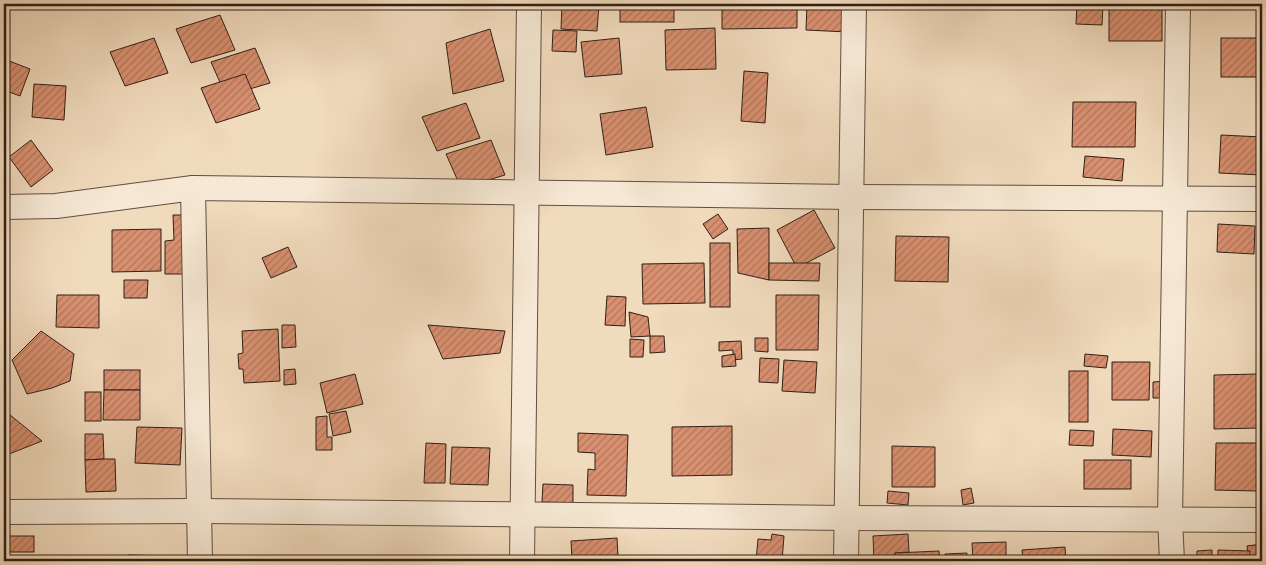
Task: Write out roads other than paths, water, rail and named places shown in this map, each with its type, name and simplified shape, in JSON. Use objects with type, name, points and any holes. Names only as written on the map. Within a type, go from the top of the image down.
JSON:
[{"type":"street","points":[[522,561],[529,4]]},
{"type":"street","points":[[846,561],[854,4]]},
{"type":"street","points":[[1172,561],[1170,519],[1178,4]]},
{"type":"street","points":[[193,188],[200,561]]},
{"type":"street","points":[[4,207],[56,206],[193,188],[851,197],[1262,199]]},
{"type":"street","points":[[4,512],[200,511],[846,518],[1262,520]]}]
